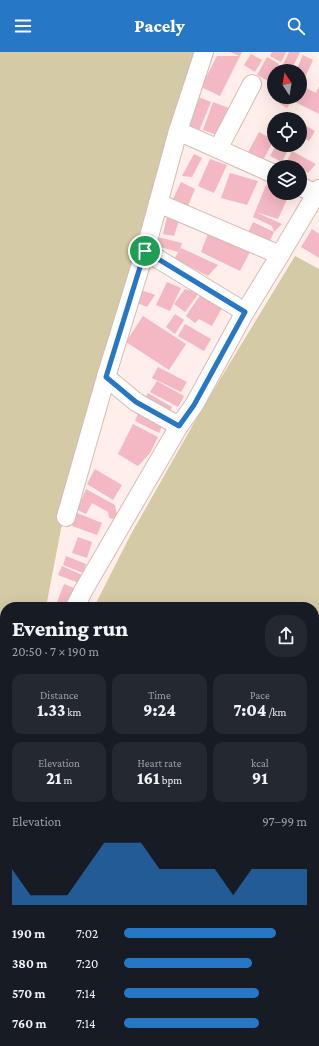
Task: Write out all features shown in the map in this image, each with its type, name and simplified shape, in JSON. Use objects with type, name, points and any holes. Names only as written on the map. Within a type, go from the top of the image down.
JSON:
[{"type":"street","points":[[66,517],[106,377],[145,251],[178,131],[204,52]]},
{"type":"street","points":[[218,149],[252,84]]},
{"type":"street","points":[[178,131],[267,171]]},
{"type":"street","points":[[78,602],[179,426],[194,405],[245,312],[318,191],[307,188]]},
{"type":"street","points":[[158,203],[280,255]]},
{"type":"street","points":[[145,251],[245,312]]},
{"type":"street","points":[[106,377],[136,402],[179,426]]},
{"type":"shaded area","points":[[0,52],[197,52],[164,167],[134,253],[102,376],[67,498],[47,602],[0,602]]},
{"type":"shaded area","points":[[295,256],[319,269],[319,602],[97,602],[130,536],[199,414]]},
{"type":"building","points":[[230,52],[242,52],[240,56]]},
{"type":"building","points":[[272,52],[286,52],[281,62],[270,56]]},
{"type":"building","points":[[289,52],[300,52],[294,64],[283,64]]},
{"type":"building","points":[[251,54],[262,60],[255,72],[244,65]]},
{"type":"building","points":[[303,55],[313,60],[307,73],[307,64],[299,64]]},
{"type":"building","points":[[217,56],[240,56],[220,96],[201,87]]},
{"type":"building","points":[[267,57],[279,64],[267,64],[267,80],[257,75]]},
{"type":"building","points":[[319,86],[319,114],[299,104],[307,104],[307,88],[316,93]]},
{"type":"building","points":[[198,97],[211,102],[199,131],[186,126]]},
{"type":"building","points":[[213,102],[229,108],[219,136],[203,130]]},
{"type":"building","points":[[281,104],[290,104],[287,108]]},
{"type":"building","points":[[307,126],[315,131],[309,141],[307,140]]},
{"type":"building","points":[[259,132],[267,136],[268,152],[261,164],[246,156]]},
{"type":"building","points":[[272,152],[287,152],[283,160],[278,160],[270,156]]},
{"type":"building","points":[[292,152],[294,152],[316,164],[308,173],[307,160],[288,160]]},
{"type":"building","points":[[194,154],[202,158],[192,177],[182,176]]},
{"type":"building","points":[[210,159],[227,165],[214,193],[198,186]]},
{"type":"building","points":[[230,173],[258,181],[247,205],[221,198]]},
{"type":"building","points":[[181,182],[195,189],[188,206],[173,199]]},
{"type":"building","points":[[266,185],[267,200],[287,200],[278,219],[256,212],[282,224],[274,232],[272,226],[253,217]]},
{"type":"building","points":[[168,213],[180,218],[174,236],[163,234]]},
{"type":"building","points":[[253,222],[274,232],[268,245],[247,235]]},
{"type":"building","points":[[312,229],[319,234],[319,258],[301,247]]},
{"type":"building","points":[[209,231],[252,248],[240,271],[201,252]]},
{"type":"building","points":[[158,237],[182,243],[179,252],[156,246]]},
{"type":"building","points":[[181,248],[218,265],[208,276],[174,259]]},
{"type":"building","points":[[167,282],[181,288],[170,311],[156,305]]},
{"type":"building","points":[[185,289],[199,293],[185,312],[174,304]]},
{"type":"building","points":[[141,290],[155,295],[147,307],[137,303]]},
{"type":"building","points":[[201,294],[223,306],[212,326],[199,319],[195,323],[186,316]]},
{"type":"building","points":[[175,314],[184,320],[175,334],[166,327]]},
{"type":"building","points":[[143,316],[186,344],[169,370],[126,342]]},
{"type":"building","points":[[185,324],[211,339],[204,351],[178,336]]},
{"type":"building","points":[[158,367],[187,382],[181,392],[152,378]]},
{"type":"building","points":[[157,381],[184,396],[178,407],[150,392]]},
{"type":"building","points":[[148,393],[172,407],[167,417],[142,403]]},
{"type":"building","points":[[140,409],[165,420],[159,433],[135,421]]},
{"type":"building","points":[[133,424],[158,437],[150,453],[138,466],[118,454]]},
{"type":"building","points":[[95,469],[122,485],[113,500],[87,484]]},
{"type":"building","points":[[86,489],[115,505],[118,520],[109,518],[108,512],[92,503],[86,514],[77,510]]},
{"type":"building","points":[[77,513],[102,523],[97,535],[72,526]]},
{"type":"building","points":[[78,537],[92,542],[87,558],[72,553]]},
{"type":"building","points":[[66,556],[86,564],[83,573],[63,565]]},
{"type":"building","points":[[62,566],[82,575],[79,583],[58,575]]},
{"type":"building","points":[[64,584],[77,589],[72,602],[57,602]]},
{"type":"route","points":[[145,251],[245,312],[194,405],[179,426],[136,402],[106,377],[145,251]]}]
